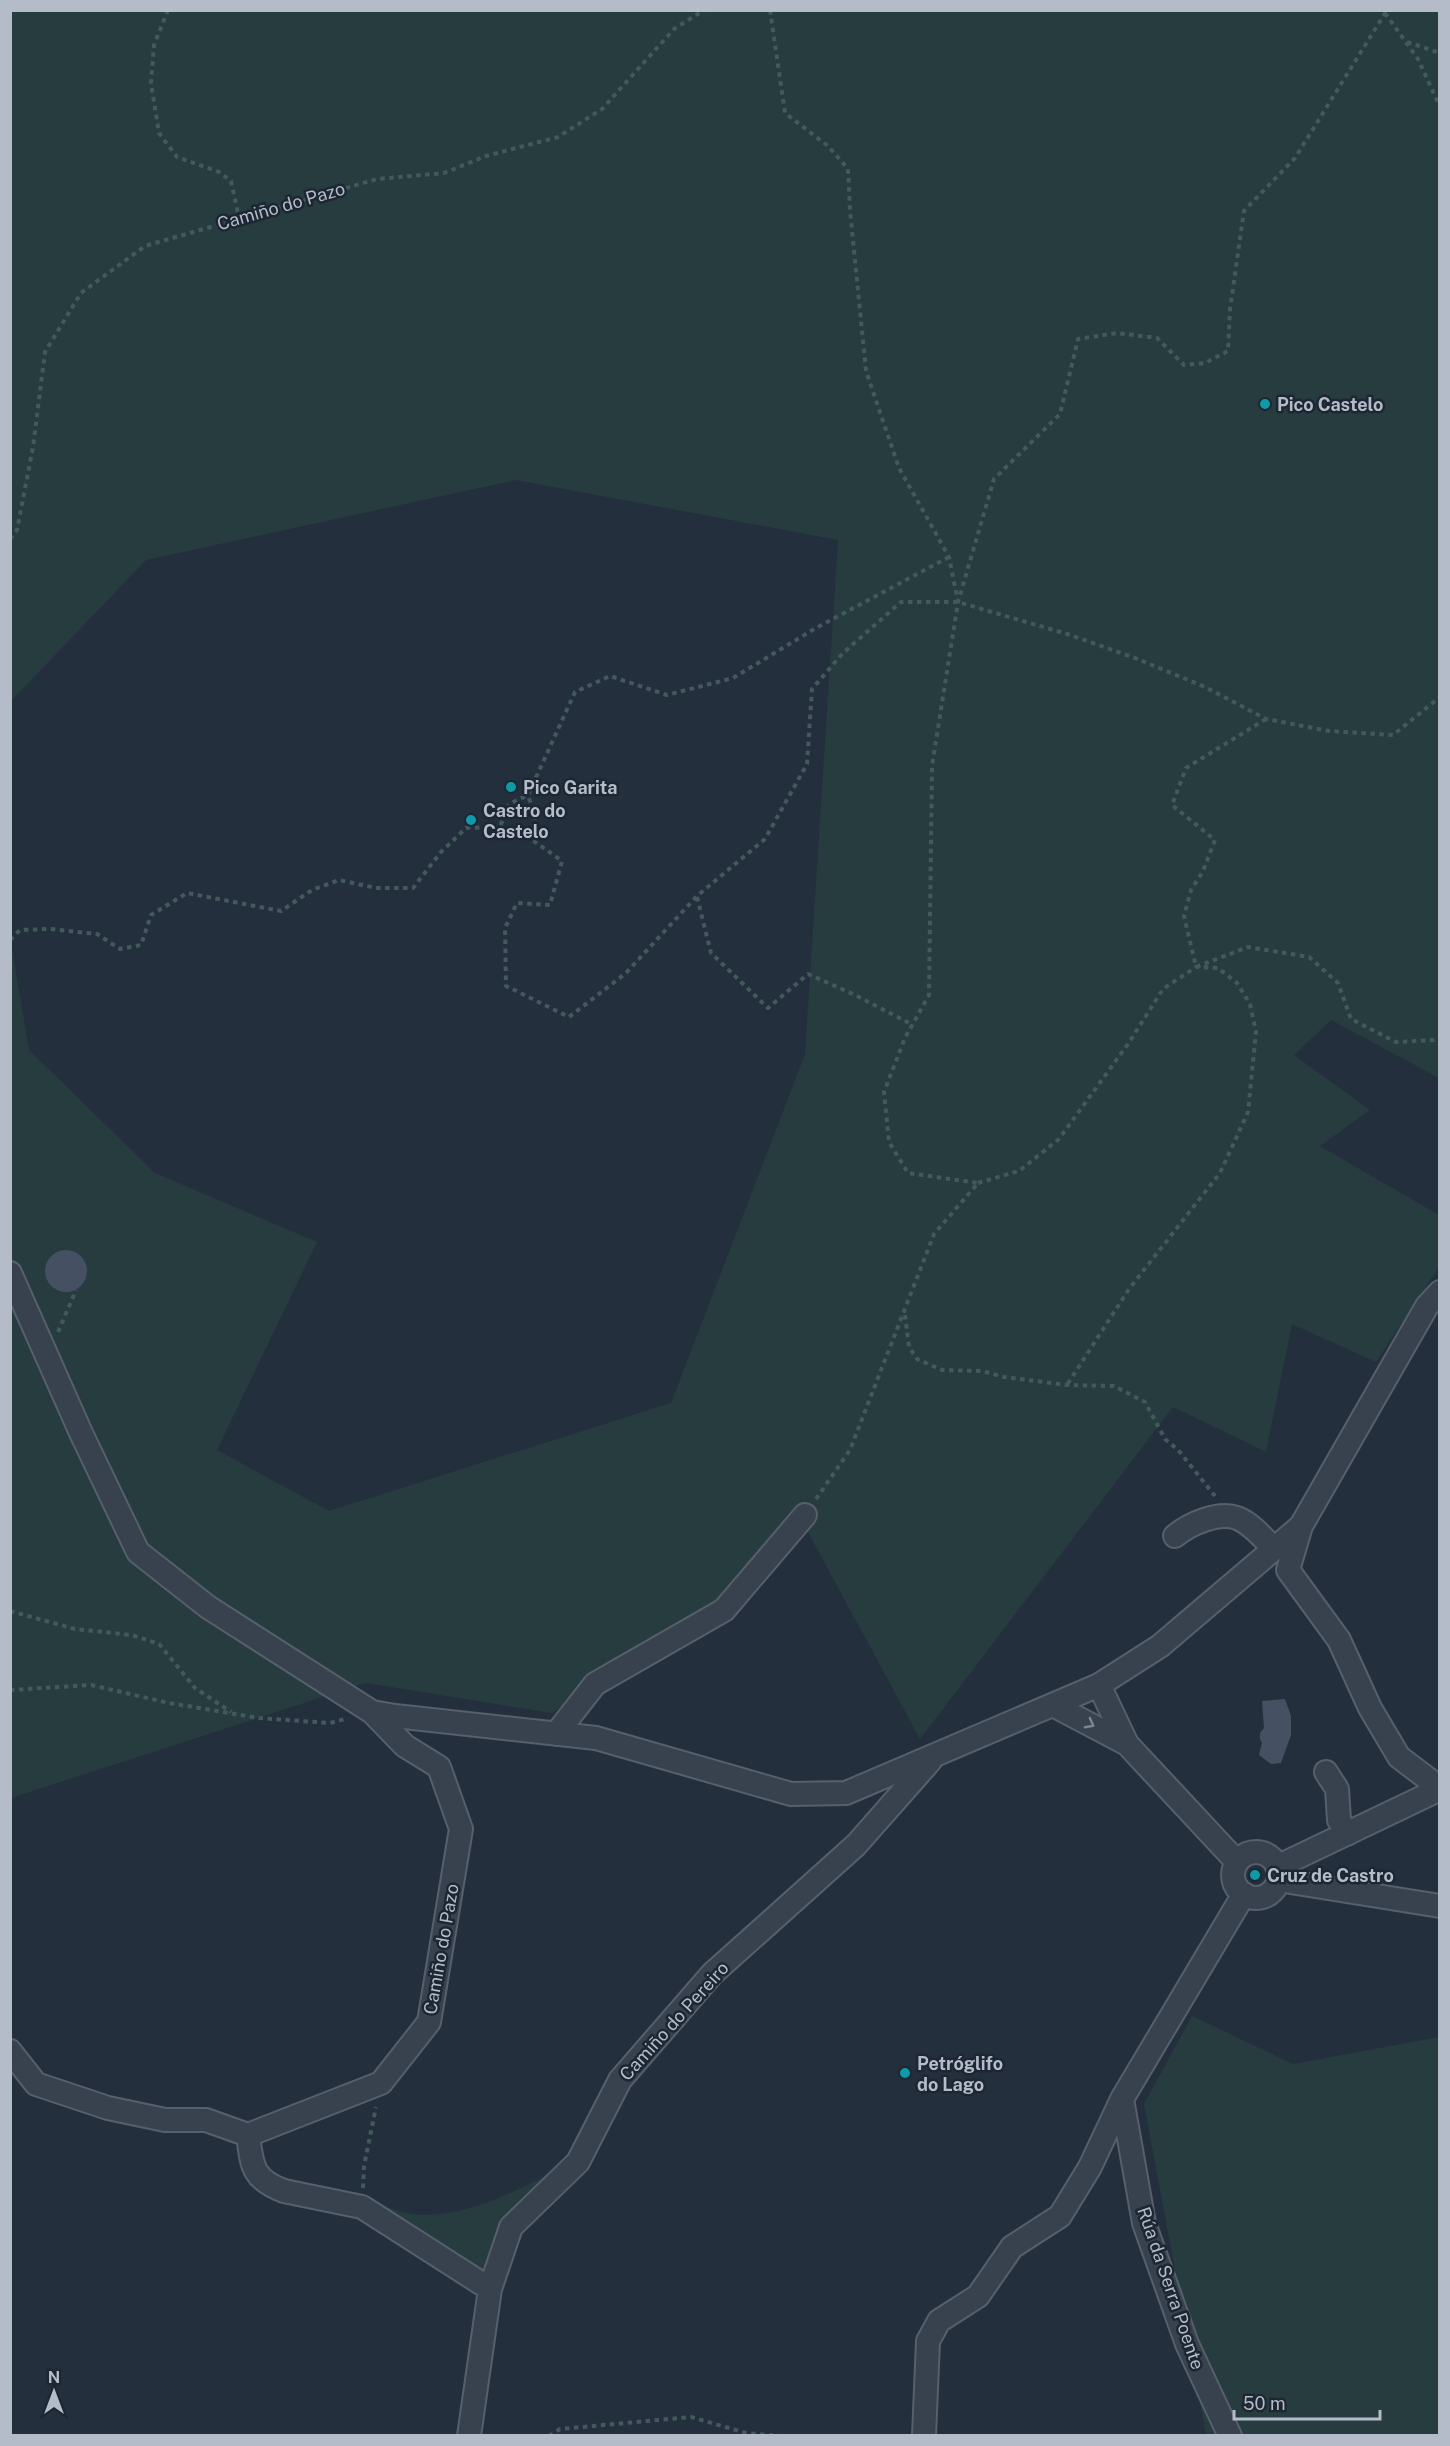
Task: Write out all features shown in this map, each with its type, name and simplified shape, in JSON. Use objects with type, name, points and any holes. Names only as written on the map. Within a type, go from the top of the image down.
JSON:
[{"type":"street","points":[[10,1273],[138,1552],[208,1607],[372,1712],[596,1738],[791,1794],[846,1793],[1100,1685],[1160,1646],[1301,1526]]},
{"type":"street","points":[[1278,1874],[1274,1861],[1262,1852],[1248,1853],[1237,1862],[1233,1876],[1234,1883],[1244,1894],[1250,1897],[1264,1896],[1270,1892],[1278,1874],[1347,1834],[1440,1789],[1399,1757],[1370,1708],[1339,1640],[1288,1570],[1301,1526],[1427,1306],[1440,1292]]},
{"type":"street","points":[[556,1734],[595,1684],[724,1610],[805,1515]]},
{"type":"street","points":[[1175,1536],[1186,1527],[1209,1518],[1237,1518],[1274,1549]]},
{"type":"street","points":[[1100,1685],[1126,1744]]},
{"type":"street","points":[[1053,1705],[1126,1744],[1237,1862]]},
{"type":"street","name":"Camiño do Pazo","points":[[372,1712],[405,1746],[439,1767],[461,1829],[429,2022],[381,2083]]},
{"type":"street","name":"Camiño do Pereiro","points":[[470,2436],[490,2289],[511,2227],[578,2162],[620,2080],[712,1974],[856,1845],[934,1757]]},
{"type":"street","points":[[1326,1772],[1337,1789],[1339,1820],[1347,1834]]},
{"type":"street","points":[[1278,1874],[1440,1906]]},
{"type":"street","points":[[924,2436],[928,2342],[939,2321],[978,2296],[1012,2247],[1060,2216],[1090,2167],[1122,2099],[1244,1894]]},
{"type":"street","points":[[10,2051],[36,2084],[108,2108],[165,2120],[206,2120],[249,2135],[381,2083]]},
{"type":"street","name":"Rúa da Serra Poente","points":[[1122,2099],[1144,2223],[1187,2344],[1230,2436]]},
{"type":"street","points":[[249,2135],[252,2167],[259,2178],[272,2187],[362,2207],[490,2289]]},
{"type":"path","points":[[168,10],[154,45],[151,83],[159,134],[177,157],[219,172],[231,181],[239,218]]},
{"type":"path","name":"Camiño do Pazo","points":[[10,539],[18,530],[31,459],[45,352],[81,293],[145,246],[377,178],[444,173],[486,156],[558,137],[602,109],[674,29],[704,10]]},
{"type":"path","points":[[770,10],[785,113],[828,146],[848,169],[866,371],[899,468],[949,557],[958,602]]},
{"type":"path","points":[[1440,107],[1418,59],[1386,12],[1295,158],[1244,211],[1230,309],[1228,351],[1205,363],[1184,365],[1157,338],[1117,333],[1078,339],[1060,414],[994,479],[958,602],[932,766],[928,995],[884,1092],[889,1142],[908,1173],[978,1183],[1019,1171],[1059,1139],[1128,1044],[1163,989],[1196,967],[1248,947],[1309,957],[1338,983],[1351,1019],[1396,1042],[1440,1038]]},
{"type":"path","points":[[1406,42],[1440,53]]},
{"type":"path","points":[[10,940],[20,930],[50,929],[97,934],[120,949],[141,945],[151,915],[187,893],[281,911],[312,890],[339,880],[376,888],[413,888],[441,852],[466,828],[500,827],[509,804],[528,795],[575,692],[610,676],[667,695],[734,678],[816,627],[949,557]]},
{"type":"path","points":[[528,795],[535,817],[531,839],[562,861],[550,905],[517,903],[505,928],[506,986],[569,1017],[626,973],[697,896],[765,839],[807,764],[812,689],[843,653],[901,602],[958,602],[1067,634],[1135,658],[1204,687],[1266,719],[1329,731],[1393,735],[1440,697]]},
{"type":"path","points":[[1196,967],[1184,916],[1191,890],[1203,871],[1215,840],[1172,805],[1186,768],[1266,719]]},
{"type":"path","points":[[697,896],[711,953],[768,1008],[808,974],[913,1024]]},
{"type":"path","points":[[1067,1385],[1129,1289],[1220,1173],[1248,1112],[1256,1032],[1250,1004],[1237,983],[1218,969],[1196,967]]},
{"type":"path","points":[[805,1515],[850,1450],[934,1234],[978,1183]]},
{"type":"path","points":[[47,1356],[76,1290]]},
{"type":"path","points":[[904,1313],[909,1347],[917,1359],[942,1370],[982,1371],[1004,1377],[1067,1385],[1114,1386],[1145,1402],[1165,1439],[1178,1450],[1211,1492],[1237,1518]]},
{"type":"path","points":[[10,1611],[75,1629],[132,1635],[159,1644],[195,1688],[234,1714]]},
{"type":"path","points":[[10,1690],[91,1685],[169,1703],[234,1714],[330,1723],[372,1712]]},
{"type":"path","points":[[362,2207],[364,2166],[381,2083]]},
{"type":"path","points":[[549,2436],[560,2429],[691,2417],[746,2433],[780,2436]]},
{"type":"green space","points":[[11,11],[1439,11],[1439,1078],[1331,1020],[1294,1055],[1370,1110],[1320,1146],[1439,1215],[1439,1267],[1376,1362],[1292,1324],[1266,1452],[1173,1407],[920,1739],[796,1510],[723,1602],[552,1713],[366,1683],[11,1798],[10,937],[29,1050],[155,1173],[317,1242],[217,1450],[329,1511],[671,1403],[805,1054],[838,540],[516,480],[146,560],[11,701]]},
{"type":"green space","points":[[1192,2016],[1293,2064],[1439,2037],[1439,2435],[1206,2435],[1144,2104]]},
{"type":"green space","points":[[545,2176],[547,2180],[514,2208],[506,2220],[489,2263],[478,2274],[384,2212],[383,2205],[403,2212],[424,2215],[445,2214],[487,2203]]},
{"type":"building","points":[[66,1250],[74,1251],[81,1256],[86,1263],[86,1279],[81,1286],[74,1291],[66,1292],[58,1291],[51,1286],[46,1279],[45,1271],[46,1263],[51,1256],[58,1251]]},
{"type":"building","points":[[1285,1699],[1291,1716],[1291,1735],[1281,1763],[1271,1764],[1259,1755],[1262,1743],[1260,1733],[1264,1728],[1262,1701]]},
{"type":"place","name":"Pico Castelo","points":[[1265,404]]},
{"type":"place","name":"Pico Garita","points":[[511,787]]},
{"type":"place","name":"Castro do Castelo","points":[[471,820]]},
{"type":"place","name":"Cruz de Castro","points":[[1255,1875]]},
{"type":"place","name":"Petróglifo do Lago","points":[[905,2073]]}]
